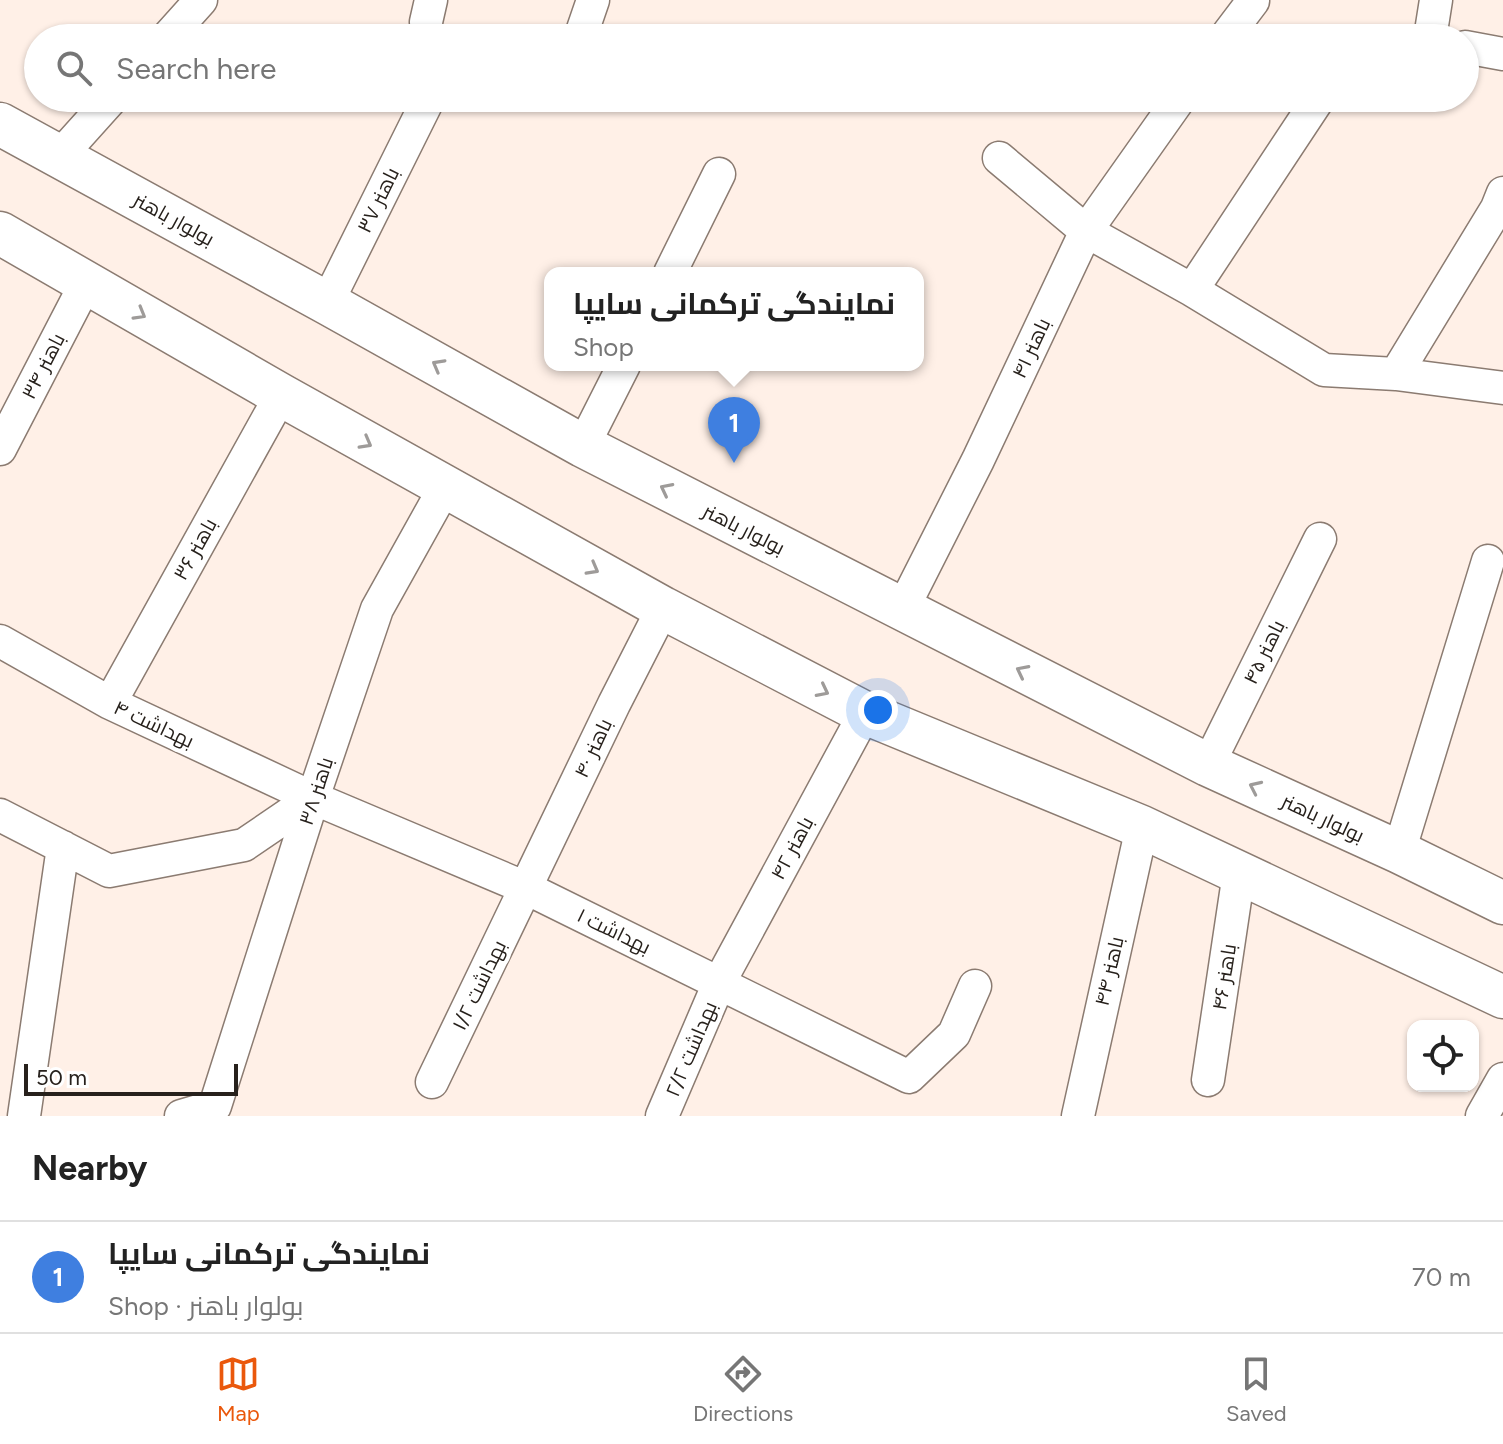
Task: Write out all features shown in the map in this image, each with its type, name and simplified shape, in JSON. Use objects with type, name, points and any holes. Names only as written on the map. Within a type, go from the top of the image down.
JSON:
[{"type":"main road","name":"بولوار باهنر","points":[[0,124],[583,446],[1208,765],[1503,903]]},
{"type":"main road","points":[[0,233],[281,395],[663,608],[865,713],[1142,827],[1503,997]]},
{"type":"street","points":[[180,24],[201,0]]},
{"type":"street","points":[[426,24],[431,0]]},
{"type":"street","points":[[585,24],[593,0]]},
{"type":"street","points":[[1432,24],[1436,0]]},
{"type":"street","points":[[1236,24],[1253,1]]},
{"type":"street","points":[[1479,50],[1503,54]]},
{"type":"street","points":[[59,157],[99,112]]},
{"type":"street","name":"باهنر ۳۷","points":[[327,303],[422,112]]},
{"type":"street","name":"باهنر ۴۱","points":[[902,610],[978,460],[1086,231],[1170,112]]},
{"type":"street","points":[[1192,290],[1310,112]]},
{"type":"street","points":[[999,158],[1086,231],[1192,290],[1324,370],[1396,374],[1503,388]]},
{"type":"street","points":[[673,267],[719,174]]},
{"type":"street","points":[[1396,374],[1497,208],[1503,193]]},
{"type":"street","name":"باهنر ۳۴","points":[[0,449],[86,283]]},
{"type":"street","points":[[583,446],[621,371]]},
{"type":"street","name":"باهنر ۳۶","points":[[110,703],[281,395]]},
{"type":"street","name":"باهنر ۳۸","points":[[220,1111],[313,798],[377,609],[445,487]]},
{"type":"street","name":"باهنر ۴۵","points":[[1208,765],[1320,539]]},
{"type":"street","points":[[1399,852],[1488,561]]},
{"type":"street","name":"باهنر ۴۰","points":[[526,888],[663,608]]},
{"type":"street","name":"بهداشت ۴","points":[[0,641],[110,703],[313,798]]},
{"type":"street","name":"باهنر ۴۲","points":[[719,983],[865,713]]},
{"type":"street","points":[[0,815],[109,871],[244,845],[313,798]]},
{"type":"street","name":"بهداشت ۱","points":[[313,798],[526,888],[909,1077],[954,1034],[975,986]]},
{"type":"street","name":"باهنر ۴۴","points":[[1078,1116],[1142,827]]},
{"type":"street","points":[[24,1116],[63,847]]},
{"type":"street","name":"باهنر ۴۶","points":[[1208,1080],[1239,873]]},
{"type":"street","name":"بهداشت ۱/۲","points":[[432,1082],[526,888]]},
{"type":"street","name":"بهداشت ۲/۲","points":[[662,1116],[719,983]]},
{"type":"street","points":[[1482,1116],[1503,1079]]},
{"type":"street","points":[[181,1116],[220,1111]]},
{"type":"place","name":"نمایندگی ترکمانی سایپا","points":[[734,463]]}]
